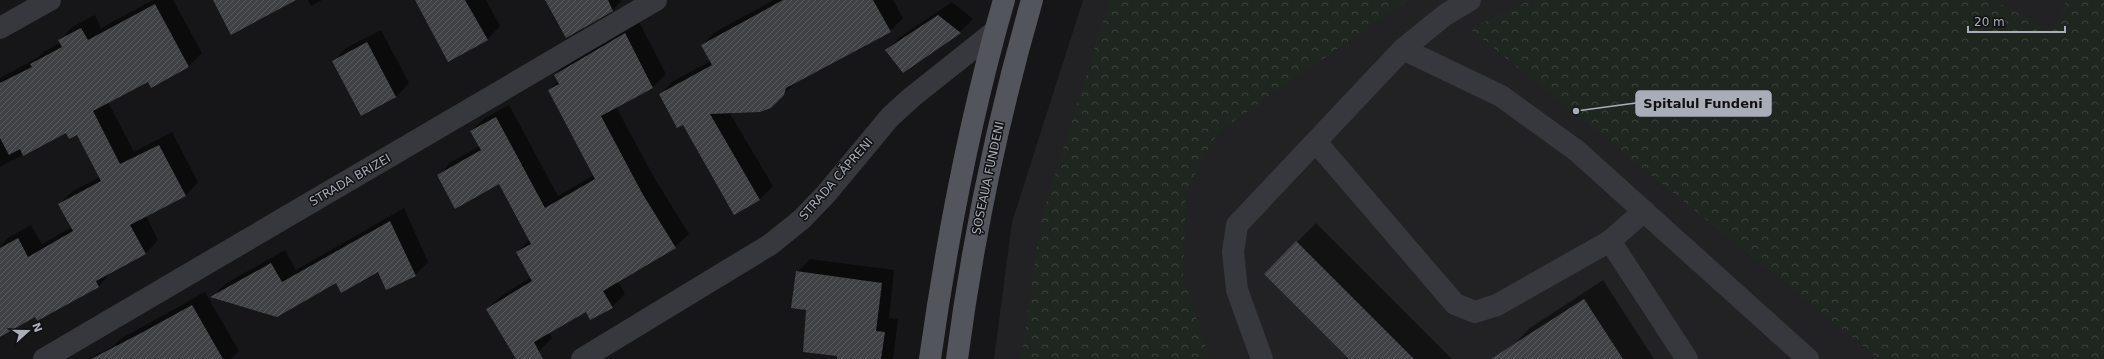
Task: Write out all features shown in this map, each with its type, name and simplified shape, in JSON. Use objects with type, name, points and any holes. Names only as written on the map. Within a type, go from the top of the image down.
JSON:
[{"type":"main road","points":[[930,359],[941,282],[954,208],[972,124],[1004,0]]},
{"type":"main road","name":"ȘOSEAUA FUNDENI","points":[[957,359],[967,282],[982,204],[998,130],[1032,0]]},
{"type":"street","points":[[0,28],[50,0]]},
{"type":"street","name":"STRADA BRIZEI","points":[[44,359],[656,0]]},
{"type":"street","points":[[1262,359],[1237,290],[1233,252],[1237,225],[1403,49],[1445,15],[1470,0]]},
{"type":"street","name":"STRADA CĂPRENI","points":[[582,359],[740,264],[778,239],[802,219],[826,194],[890,117],[917,93],[995,31]]},
{"type":"street","points":[[1403,49],[1501,96],[1577,151],[1808,359]]},
{"type":"street","points":[[1316,142],[1455,304],[1475,312],[1497,305],[1610,241],[1644,211]]},
{"type":"street","points":[[1610,241],[1687,359]]},
{"type":"shaded area","points":[[1083,0],[2104,0],[2104,359],[994,359],[1012,222]]},
{"type":"green space","points":[[1110,0],[1408,0],[1218,132],[1186,191],[1183,278],[1210,359],[1021,359],[1041,219]]},
{"type":"green space","points":[[1530,0],[1993,0],[2052,31],[2067,0],[2104,0],[2104,359],[1879,359],[1470,29]]},
{"type":"building","points":[[213,0],[296,0],[231,35]]},
{"type":"building","points":[[415,0],[465,0],[488,40],[448,62]]},
{"type":"building","points":[[545,0],[608,0],[613,11],[566,38]]},
{"type":"building","points":[[783,0],[873,0],[891,32],[786,88],[784,95],[771,108],[760,112],[710,114],[760,200],[734,215],[683,125],[677,128],[659,94],[712,65],[701,45]]},
{"type":"building","points":[[155,4],[189,67],[151,88],[148,82],[93,111],[120,164],[159,145],[186,196],[130,225],[146,254],[96,281],[99,287],[37,321],[35,317],[0,337],[0,248],[18,238],[28,257],[73,231],[58,204],[101,181],[77,135],[69,139],[66,133],[23,156],[20,149],[9,155],[0,138],[0,83],[32,67],[30,64],[62,47],[58,40],[81,28],[88,40]]},
{"type":"building","points":[[938,15],[961,33],[903,73],[885,50]]},
{"type":"building","points":[[625,33],[653,88],[601,116],[642,193],[676,248],[603,291],[613,308],[590,320],[586,312],[534,342],[543,359],[516,359],[486,309],[532,281],[516,252],[531,244],[499,184],[455,209],[437,175],[481,150],[470,131],[496,117],[545,208],[595,179],[548,90],[559,84],[554,75]]},
{"type":"building","points":[[367,42],[396,97],[361,116],[332,61]]},
{"type":"building","points":[[390,221],[416,276],[386,290],[378,272],[341,293],[336,283],[277,317],[210,297],[271,263],[282,282]]},
{"type":"building","points":[[1296,241],[1414,359],[1349,359],[1264,274]]},
{"type":"building","points":[[796,271],[882,283],[876,331],[885,332],[881,359],[837,359],[837,356],[803,352],[806,310],[791,308]]},
{"type":"building","points":[[1584,299],[1623,359],[1491,359],[1545,324]]},
{"type":"building","points":[[192,305],[223,359],[91,359],[143,332]]},
{"type":"place","name":"Spitalul Fundeni","points":[[1576,111]]}]
